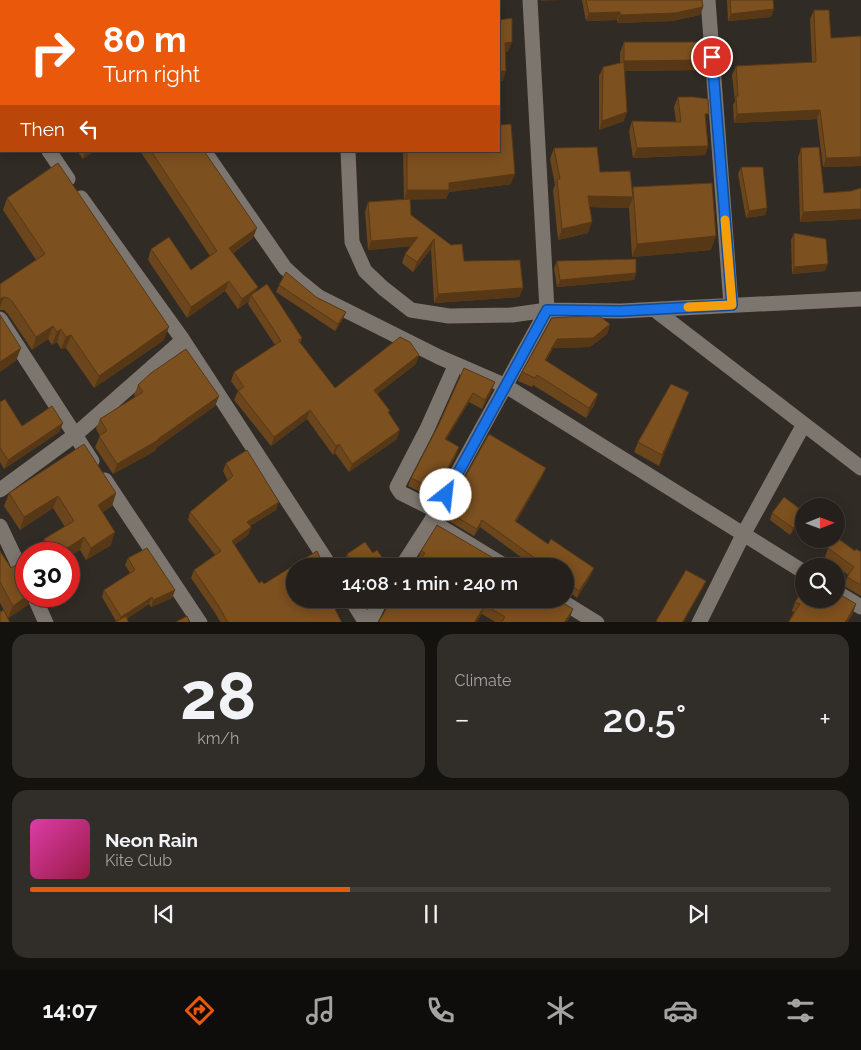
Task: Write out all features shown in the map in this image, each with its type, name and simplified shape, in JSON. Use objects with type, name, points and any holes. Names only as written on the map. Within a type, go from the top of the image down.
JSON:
[{"type":"street","points":[[407,558],[434,516],[547,310],[530,0]]},
{"type":"street","points":[[708,0],[732,305]]},
{"type":"street","points":[[50,152],[183,340],[325,558]]},
{"type":"street","points":[[205,152],[285,268],[319,297],[456,364],[506,386],[795,567]]},
{"type":"street","points":[[348,152],[352,242],[365,271],[411,310],[449,316],[512,315],[547,310],[655,310],[861,299]]},
{"type":"street","points":[[655,310],[861,468]]},
{"type":"street","points":[[0,319],[200,622]]},
{"type":"street","points":[[0,490],[75,435],[183,340]]},
{"type":"street","points":[[456,364],[427,429],[397,487],[401,493],[494,558]]},
{"type":"street","points":[[698,622],[804,424]]},
{"type":"street","points":[[0,526],[15,558]]},
{"type":"street","points":[[845,597],[861,607]]},
{"type":"street","points":[[39,607],[46,622]]},
{"type":"street","points":[[357,608],[367,622],[376,608]]},
{"type":"street","points":[[573,608],[597,622]]},
{"type":"building","points":[[586,0],[702,0],[703,7],[675,13],[620,15],[620,12],[589,13]]},
{"type":"building","points":[[730,0],[773,0],[774,9],[731,14]]},
{"type":"building","points":[[814,10],[829,10],[831,38],[861,36],[861,157],[826,158],[820,110],[737,114],[736,66],[816,62]]},
{"type":"building","points":[[512,18],[512,42],[505,43],[506,71],[500,71],[500,20]]},
{"type":"building","points":[[624,42],[704,42],[705,60],[624,61]]},
{"type":"building","points":[[624,62],[627,112],[602,121],[603,67]]},
{"type":"building","points":[[678,97],[708,99],[709,114],[705,114],[708,146],[637,148],[632,121],[681,122]]},
{"type":"building","points":[[511,124],[515,174],[449,183],[449,190],[407,190],[407,152],[500,152],[500,125]]},
{"type":"building","points":[[597,147],[600,172],[630,171],[633,197],[588,196],[592,222],[562,229],[557,179],[560,179],[554,148]]},
{"type":"building","points":[[819,147],[824,193],[851,191],[861,188],[861,209],[803,212],[801,148]]},
{"type":"building","points":[[152,152],[205,152],[257,228],[229,248],[258,287],[242,299],[229,281],[191,307],[151,249],[169,237],[191,270],[217,251]]},
{"type":"building","points":[[58,163],[169,327],[99,376],[71,335],[66,337],[61,329],[57,332],[53,326],[36,337],[12,301],[4,297],[0,299],[0,284],[45,254],[7,198]]},
{"type":"building","points":[[741,167],[763,167],[767,208],[749,211]]},
{"type":"building","points":[[712,183],[716,236],[637,244],[633,187]]},
{"type":"building","points":[[410,199],[411,215],[451,245],[462,244],[464,261],[520,260],[523,288],[438,294],[434,239],[417,262],[405,254],[418,237],[371,241],[368,202]]},
{"type":"building","points":[[794,233],[826,239],[828,264],[794,267]]},
{"type":"building","points":[[636,259],[636,273],[560,280],[557,261]]},
{"type":"building","points":[[286,272],[316,297],[346,312],[338,324],[279,285]]},
{"type":"building","points":[[267,284],[302,338],[298,340],[335,388],[400,337],[410,342],[419,355],[374,390],[390,411],[388,412],[400,430],[352,464],[339,444],[336,446],[310,410],[274,437],[238,391],[244,387],[234,372],[281,341],[251,295]]},
{"type":"building","points":[[0,315],[21,348],[0,362]]},
{"type":"building","points":[[598,315],[610,324],[593,338],[557,339],[545,360],[598,394],[589,408],[537,375],[535,378],[522,372],[552,318]]},
{"type":"building","points":[[186,349],[219,396],[158,440],[117,464],[99,436],[107,431],[100,419],[143,392],[138,385],[151,373]]},
{"type":"building","points":[[464,368],[495,382],[485,400],[473,393],[445,439],[459,447],[436,490],[411,478],[439,424]]},
{"type":"building","points":[[671,384],[689,392],[662,455],[638,442]]},
{"type":"building","points":[[5,399],[22,426],[52,406],[63,423],[8,460],[0,448],[0,402]]},
{"type":"building","points":[[489,434],[546,468],[515,521],[548,544],[551,539],[594,568],[579,591],[574,587],[574,558],[535,558],[482,520],[477,529],[446,511]]},
{"type":"building","points":[[84,444],[116,493],[98,505],[115,532],[91,548],[84,537],[76,542],[46,542],[44,539],[74,521],[58,496],[24,517],[9,493]]},
{"type":"building","points":[[247,450],[279,502],[247,522],[251,527],[232,541],[259,583],[262,581],[264,584],[286,570],[286,608],[334,608],[342,622],[227,622],[194,570],[221,551],[190,512],[233,476],[226,463]]},
{"type":"building","points":[[784,497],[795,505],[795,525],[793,528],[772,513]]},
{"type":"building","points":[[437,525],[493,558],[422,558],[425,553],[421,551]]},
{"type":"building","points":[[365,542],[373,553],[377,550],[383,558],[350,558],[347,554]]},
{"type":"building","points":[[845,544],[855,551],[856,549],[861,552],[861,585],[847,577],[854,567],[845,560],[845,558],[842,558],[828,548],[845,548]]},
{"type":"building","points":[[147,548],[175,590],[153,600],[152,597],[121,617],[104,590],[135,570],[128,558]]},
{"type":"building","points":[[0,551],[11,568],[15,566],[15,605],[13,606],[0,582]]},
{"type":"building","points":[[317,551],[320,558],[306,558]]},
{"type":"building","points":[[686,570],[706,581],[683,622],[656,621]]},
{"type":"building","points":[[845,597],[856,604],[846,622],[789,622],[797,608],[845,608]]},
{"type":"building","points":[[387,608],[483,608],[475,622],[379,622]]},
{"type":"building","points":[[490,608],[573,609],[565,622],[502,622],[505,617]]},
{"type":"building","points":[[4,610],[10,622],[0,622],[0,612]]},
{"type":"building","points":[[126,616],[129,622],[115,622]]},
{"type":"building","points":[[187,616],[190,622],[176,622]]},
{"type":"slow traffic","points":[[688,307],[732,305],[725,220]]},
{"type":"route","points":[[446,495],[547,310],[621,311],[732,305],[712,57]]}]
